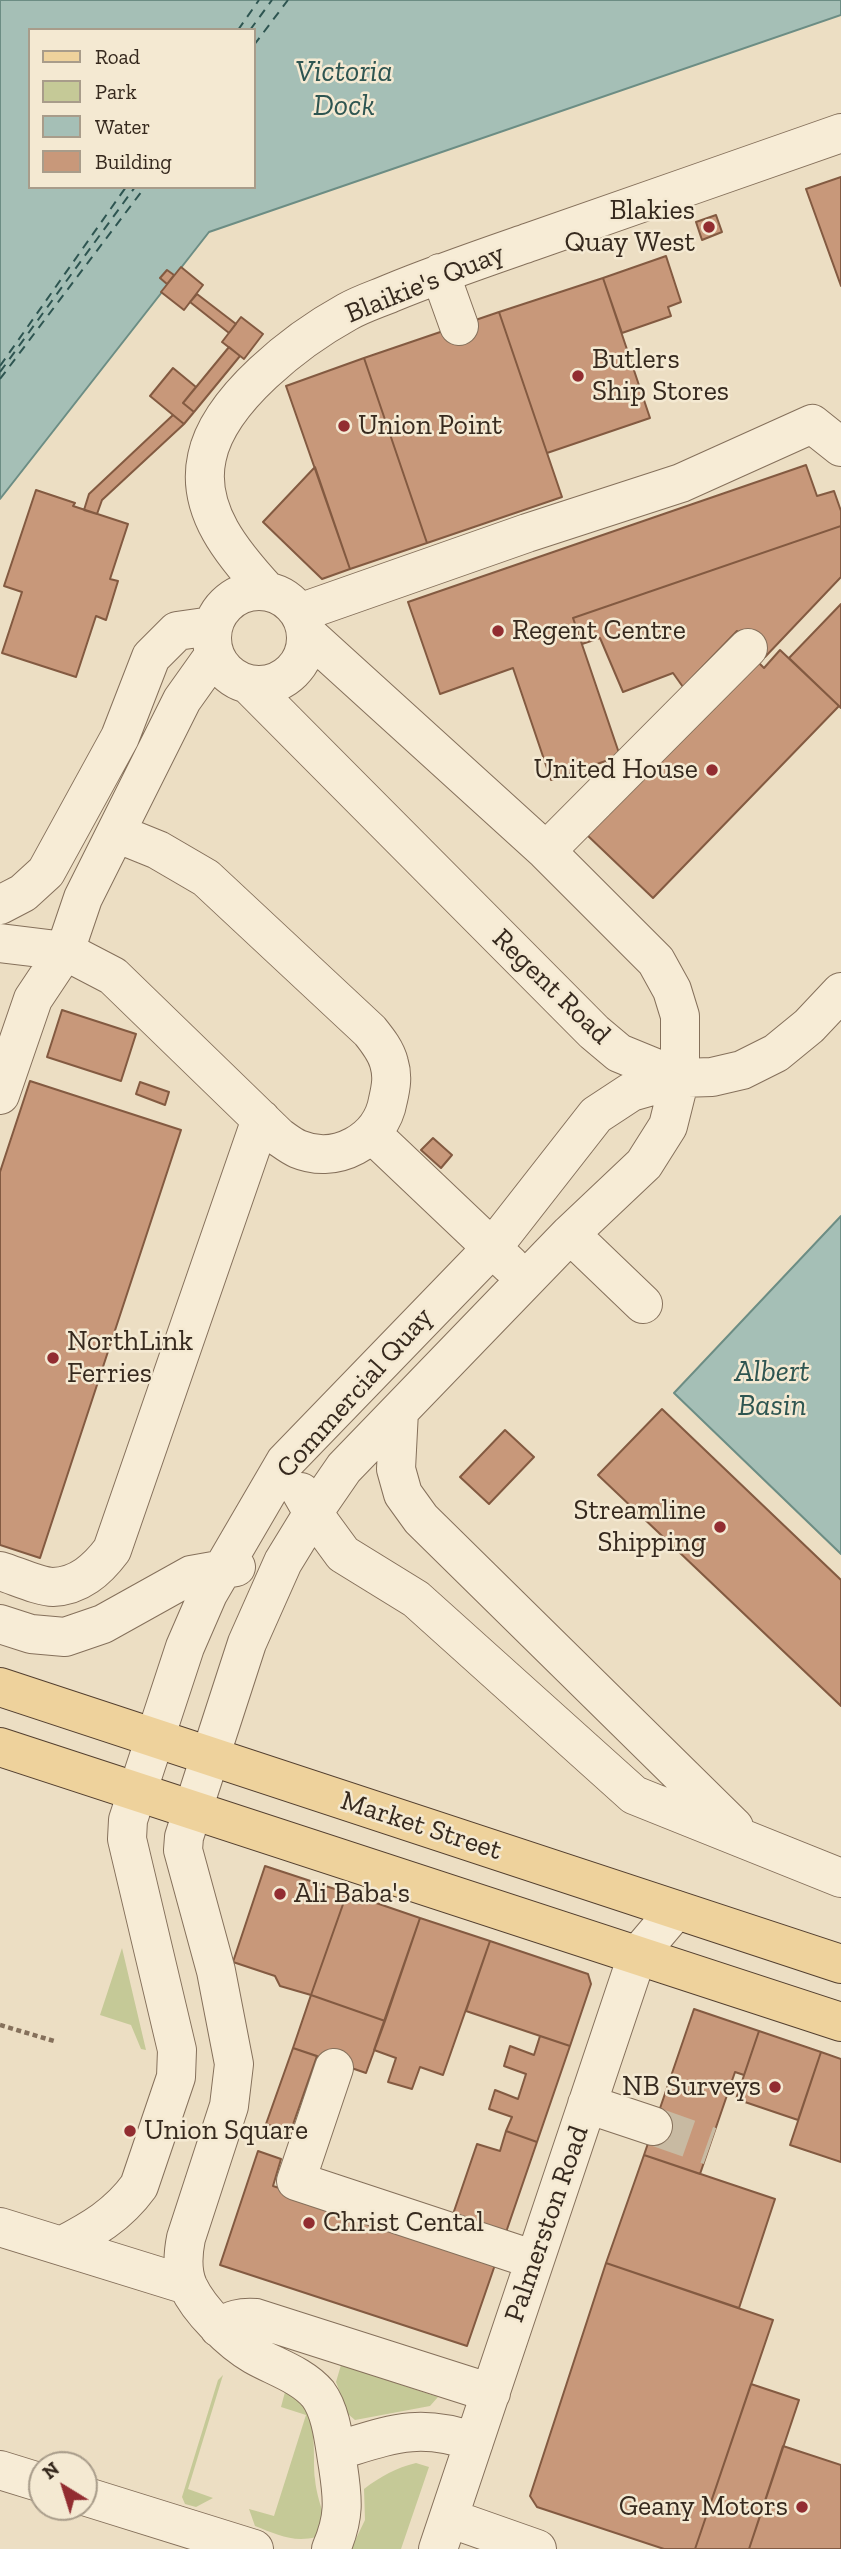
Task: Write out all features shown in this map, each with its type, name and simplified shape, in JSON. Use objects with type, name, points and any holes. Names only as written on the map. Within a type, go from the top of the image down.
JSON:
[{"type":"main road","name":"Market Street","points":[[0,1687],[841,1964]]},
{"type":"main road","name":"Market Street","points":[[0,1747],[841,2022]]},
{"type":"street","name":"Blaikie's Quay","points":[[267,591],[232,549],[215,523],[205,488],[206,458],[217,427],[252,384],[291,347],[348,311],[440,273],[841,133]]},
{"type":"street","points":[[440,273],[459,326]]},
{"type":"street","points":[[303,623],[523,523],[681,483],[812,424],[841,447]]},
{"type":"street","points":[[0,1095],[33,999],[65,951],[83,898],[213,641],[218,613],[227,602],[253,591],[267,591],[280,596],[303,623],[546,851],[656,961],[672,990],[680,1016],[680,1078]]},
{"type":"street","points":[[213,641],[222,669],[235,680],[250,686],[265,686],[292,673],[300,662],[305,647],[303,623]]},
{"type":"street","points":[[0,905],[23,893],[46,872],[120,737],[151,657],[177,631],[213,641]]},
{"type":"street","points":[[546,851],[747,648]]},
{"type":"street","name":"Regent Road","points":[[250,686],[594,1032],[619,1053],[680,1078]]},
{"type":"street","points":[[0,943],[65,951],[113,976],[279,1137],[297,1149],[318,1154],[340,1152],[360,1144],[372,1134],[387,1109],[392,1078],[384,1049],[370,1031],[206,878],[158,850],[116,834]]},
{"type":"street","name":"Commercial Quay","points":[[61,2246],[105,2222],[129,2200],[139,2186],[176,2077],[177,2050],[127,1839],[128,1820],[184,1647],[222,1568],[285,1462],[492,1248],[596,1115],[631,1092],[680,1078],[712,1077],[742,1070],[776,1053],[809,1026],[841,992]]},
{"type":"street","name":"Commercial Quay","points":[[187,2284],[183,2251],[229,2106],[234,2064],[216,1971],[183,1850],[193,1810],[247,1643],[283,1562],[344,1468],[570,1234],[644,1164],[668,1126],[680,1078]]},
{"type":"street","points":[[0,1571],[52,1587],[79,1580],[97,1570],[112,1550],[261,1119]]},
{"type":"street","points":[[372,1134],[526,1280]]},
{"type":"street","points":[[570,1234],[643,1304]]},
{"type":"street","points":[[399,1410],[396,1469],[403,1494],[421,1519],[747,1840]]},
{"type":"street","points":[[285,1462],[313,1513],[344,1554],[416,1598],[634,1795],[841,1878]]},
{"type":"street","points":[[0,1624],[31,1633],[65,1637],[103,1624],[191,1575],[222,1568],[344,1554]]},
{"type":"street","name":"Palmerston Road","points":[[444,2533],[637,1956],[676,1910]]},
{"type":"street","points":[[334,2068],[296,2181],[535,2260]]},
{"type":"street","points":[[587,2104],[653,2126]]},
{"type":"street","points":[[0,2227],[187,2284],[219,2328],[251,2354],[306,2383],[316,2392],[331,2426],[343,2507],[340,2529],[331,2549]]},
{"type":"street","points":[[219,2328],[242,2317],[256,2318],[491,2393]]},
{"type":"street","points":[[335,2451],[410,2431],[447,2433],[474,2442]]},
{"type":"street","points":[[0,2470],[28,2479]]},
{"type":"street","points":[[98,2500],[254,2549]]},
{"type":"street","points":[[444,2533],[537,2549]]},
{"type":"path","points":[[0,2025],[54,2041]]},
{"type":"green space","points":[[122,1948],[146,2050],[141,2049],[131,2025],[100,2015]]},
{"type":"green space","points":[[341,2365],[438,2397],[430,2406],[355,2420],[348,2414],[336,2382]]},
{"type":"green space","points":[[223,2375],[188,2489],[213,2498],[196,2507],[185,2504],[182,2497],[218,2380]]},
{"type":"green space","points":[[285,2392],[297,2398],[304,2407],[312,2429],[316,2485],[325,2522],[316,2537],[308,2539],[285,2537],[255,2526],[249,2509],[274,2516],[306,2415],[281,2407]]},
{"type":"green space","points":[[416,2463],[429,2467],[401,2549],[351,2549],[365,2520],[364,2489],[389,2473]]},
{"type":"water","name":"Victoria Dock","points":[[0,0],[841,0],[841,15],[209,232],[0,499]]},
{"type":"water","name":"Albert Basin","points":[[841,1216],[841,1554],[674,1393]]},
{"type":"building","points":[[841,177],[841,286],[806,189]]},
{"type":"building","name":"Blakies Quay West","points":[[716,215],[722,232],[702,240],[696,222]]},
{"type":"building","points":[[666,256],[681,302],[668,307],[671,316],[622,333],[603,278]]},
{"type":"building","points":[[181,267],[203,285],[184,310],[161,292]]},
{"type":"building","points":[[167,270],[174,275],[167,284],[160,278]]},
{"type":"building","name":"Butlers Ship Stores","points":[[603,278],[650,418],[547,453],[499,312]]},
{"type":"building","points":[[197,294],[236,324],[229,333],[190,302]]},
{"type":"building","points":[[499,312],[562,497],[427,543],[364,358]]},
{"type":"building","points":[[241,317],[263,334],[244,359],[222,342]]},
{"type":"building","points":[[229,347],[240,356],[194,412],[183,403]]},
{"type":"building","name":"Union Point","points":[[364,358],[427,543],[350,569],[286,386]]},
{"type":"building","points":[[173,368],[196,387],[183,403],[194,412],[184,424],[150,396]]},
{"type":"building","points":[[173,415],[184,424],[102,500],[97,514],[84,510],[89,494]]},
{"type":"building","name":"Regent Centre","points":[[806,465],[817,496],[834,491],[841,511],[841,526],[573,618],[620,756],[551,780],[513,668],[440,694],[408,602]]},
{"type":"building","points":[[315,467],[350,569],[322,579],[263,522]]},
{"type":"building","points":[[36,490],[75,503],[73,506],[128,524],[110,579],[118,581],[106,620],[96,616],[76,677],[2,653],[22,592],[4,586]]},
{"type":"building","points":[[841,526],[841,577],[765,657],[737,631],[683,687],[673,673],[623,692],[600,638],[582,644],[573,618]]},
{"type":"building","points":[[841,604],[841,708],[789,658]]},
{"type":"building","name":"United House","points":[[780,650],[839,706],[653,898],[586,834],[755,659],[764,668]]},
{"type":"building","points":[[62,1010],[136,1034],[121,1081],[47,1057]]},
{"type":"building","name":"NorthLink Ferries","points":[[30,1081],[181,1130],[40,1558],[0,1545],[0,1172]]},
{"type":"building","points":[[140,1082],[169,1092],[165,1105],[136,1094]]},
{"type":"building","points":[[433,1138],[452,1155],[441,1168],[421,1150]]},
{"type":"building","name":"Streamline Shipping","points":[[662,1409],[841,1580],[841,1706],[598,1475]]},
{"type":"building","points":[[505,1430],[534,1457],[489,1504],[460,1477]]},
{"type":"building","points":[[265,1866],[347,1893],[311,1995],[280,1986],[275,1976],[233,1962]]},
{"type":"building","points":[[347,1893],[420,1918],[385,2021],[311,1995]]},
{"type":"building","points":[[420,1918],[490,1941],[443,2075],[420,2067],[412,2089],[388,2082],[396,2058],[374,2050]]},
{"type":"building","points":[[490,1941],[588,1974],[591,1984],[570,2046],[466,2011]]},
{"type":"building","points":[[311,1995],[385,2021],[366,2073],[293,2048]]},
{"type":"building","points":[[694,2009],[759,2031],[744,2075],[735,2072],[700,2174],[644,2155]]},
{"type":"building","name":"NB Surveys","points":[[759,2031],[821,2052],[798,2120],[736,2099]]},
{"type":"building","points":[[540,2036],[570,2046],[537,2142],[506,2131],[512,2117],[489,2109],[495,2090],[518,2099],[526,2074],[504,2066],[510,2046],[534,2055]]},
{"type":"building","points":[[293,2048],[317,2056],[290,2133],[266,2124]]},
{"type":"building","points":[[821,2052],[841,2059],[841,2162],[790,2145]]},
{"type":"building","points":[[506,2131],[537,2142],[503,2241],[450,2223],[477,2144],[500,2151]]},
{"type":"building","name":"Christ Cental","points":[[258,2151],[281,2159],[273,2186],[497,2259],[467,2346],[220,2265]]},
{"type":"building","points":[[644,2155],[775,2199],[739,2308],[606,2263]]},
{"type":"building","points":[[606,2263],[773,2320],[695,2549],[664,2549],[537,2507],[530,2496]]},
{"type":"building","points":[[751,2384],[799,2400],[749,2549],[695,2549]]},
{"type":"building","name":"Geany Motors","points":[[783,2446],[841,2465],[841,2549],[749,2549]]},
{"type":"ferry route","points":[[239,28],[259,0]]},
{"type":"ferry route","points":[[251,28],[272,0]]},
{"type":"ferry route","points":[[256,42],[288,0]]},
{"type":"ferry route","points":[[0,366],[125,189]]},
{"type":"ferry route","points":[[0,372],[134,189]]},
{"type":"ferry route","points":[[0,379],[143,189]]},
{"type":"tunnel","points":[[653,2126],[710,2146]]},
{"type":"place","name":"Blakies Quay West","points":[[709,227]]},
{"type":"place","name":"Butlers Ship Stores","points":[[578,376]]},
{"type":"place","name":"Union Point","points":[[344,426]]},
{"type":"place","name":"Regent Centre","points":[[498,631]]},
{"type":"place","name":"United House","points":[[712,770]]},
{"type":"place","name":"NorthLink Ferries","points":[[53,1358]]},
{"type":"place","name":"Streamline Shipping","points":[[720,1527]]},
{"type":"place","name":"Ali Baba's","points":[[280,1894]]},
{"type":"place","name":"NB Surveys","points":[[775,2087]]},
{"type":"place","name":"Union Square","points":[[130,2131]]},
{"type":"place","name":"Christ Cental","points":[[309,2223]]},
{"type":"place","name":"Geany Motors","points":[[802,2507]]}]
